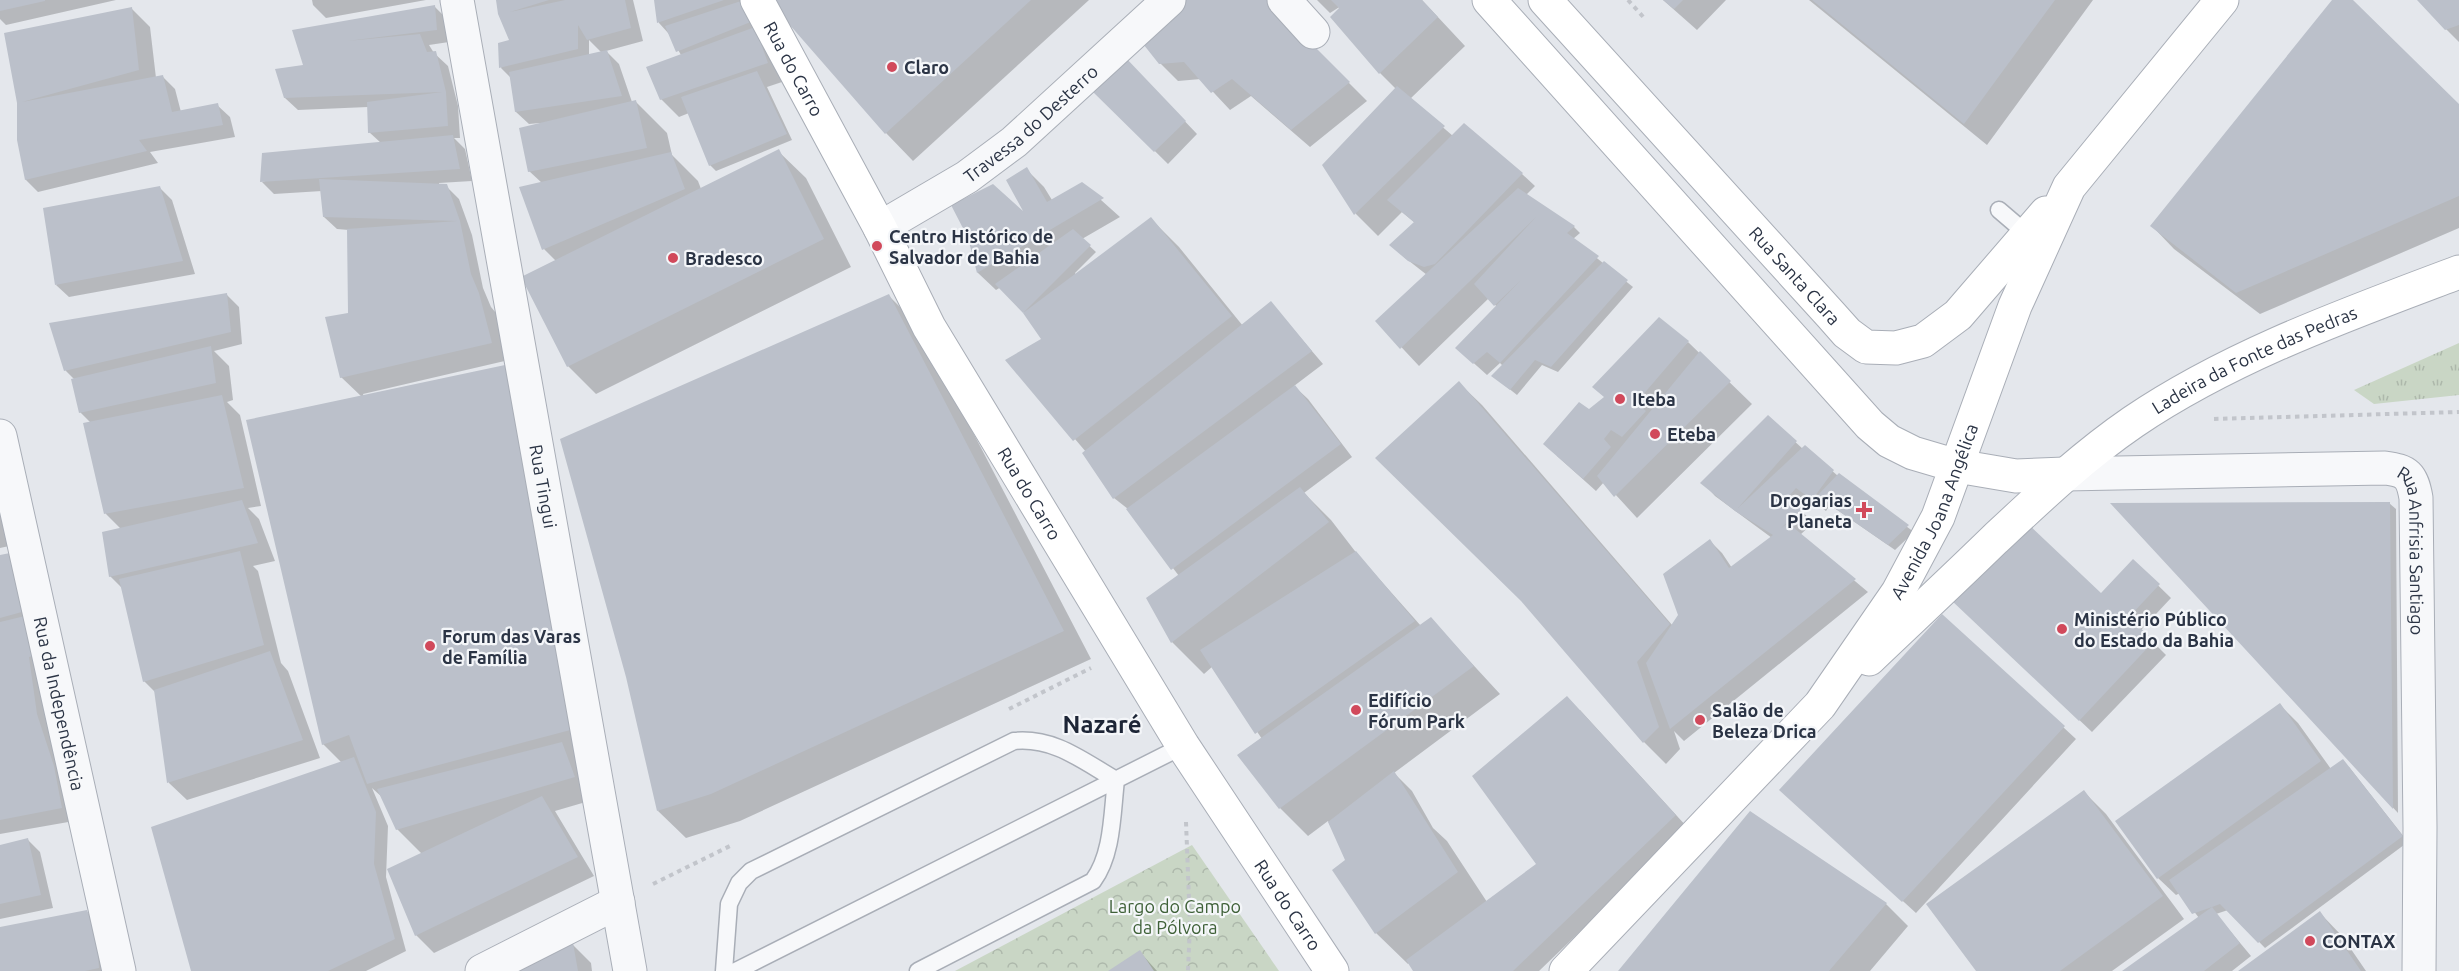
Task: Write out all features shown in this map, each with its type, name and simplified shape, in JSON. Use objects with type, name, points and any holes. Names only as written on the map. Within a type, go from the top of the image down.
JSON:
[{"type":"street","name":"Rua Tingui","points":[[457,0],[630,971]]},
{"type":"street","name":"Rua do Carro","points":[[757,0],[880,228],[929,327],[1183,746],[1332,971]]},
{"type":"street","name":"Travessa do Desterro","points":[[880,228],[967,177],[1014,142],[1169,0]]},
{"type":"street","points":[[1284,0],[1313,32]]},
{"type":"street","points":[[1489,0],[1870,425],[1889,441],[1913,453],[1957,466],[2016,477],[2064,474]]},
{"type":"street","name":"Rua Santa Clara","points":[[1545,0],[1836,321],[1866,347],[1896,348],[1923,341],[1958,315],[2069,187]]},
{"type":"street","name":"Avenida Joana Angélica","points":[[1566,971],[1820,705],[1898,592],[1938,517],[2015,306],[2069,187],[2222,0]]},
{"type":"street","name":"Ladeira da Fonte das Pedras","points":[[1820,705],[2064,474],[2133,423],[2184,390],[2249,357],[2342,317],[2459,272]]},
{"type":"street","name":"Rua da Independência","points":[[0,436],[120,971]]},
{"type":"street","name":"Rua Anfrisia Santiago","points":[[2064,474],[2385,468],[2402,470],[2414,481],[2419,734],[2419,971]]},
{"type":"street","points":[[482,971],[618,902]]},
{"type":"lane","points":[[1999,210],[2027,234]]},
{"type":"lane","points":[[724,971],[729,904],[739,883],[751,871],[1014,741],[1032,739],[1052,743],[1116,780]]},
{"type":"lane","points":[[736,971],[1183,746]]},
{"type":"lane","points":[[918,971],[1093,881],[1102,869],[1106,856],[1116,780]]},
{"type":"path","points":[[1628,0],[1646,20]]},
{"type":"path","points":[[2204,420],[2459,412]]},
{"type":"path","points":[[1186,818],[1190,925],[1188,971]]},
{"type":"green space","points":[[2459,343],[2459,395],[2374,404],[2354,390]]},
{"type":"green space","name":"Largo do Campo da Pólvora","points":[[1192,845],[1279,971],[955,971]]},
{"type":"building","points":[[0,0],[45,0],[45,1],[0,11]]},
{"type":"building","points":[[496,0],[549,0],[510,12],[565,0],[625,0],[631,28],[587,40],[578,25],[578,49],[499,68],[498,43],[509,40],[498,14]]},
{"type":"building","points":[[654,0],[724,0],[657,23]]},
{"type":"building","name":"Claro","points":[[768,0],[1031,0],[885,134]]},
{"type":"building","points":[[1175,0],[1268,0],[1350,82],[1291,130],[1232,79],[1211,93],[1184,62],[1159,64],[1136,35]]},
{"type":"building","points":[[1331,0],[1422,0],[1438,17],[1379,74],[1330,17],[1339,8]]},
{"type":"building","points":[[1663,0],[1683,0],[1674,9]]},
{"type":"building","points":[[1812,0],[2055,0],[1964,124]]},
{"type":"building","points":[[2332,0],[2353,0],[2459,104],[2459,196],[2236,293],[2150,226]]},
{"type":"building","points":[[2417,0],[2459,0],[2459,25],[2445,30]]},
{"type":"building","points":[[741,1],[753,21],[676,52],[665,26]]},
{"type":"building","points":[[435,5],[437,30],[347,41],[420,34],[427,52],[436,51],[446,92],[448,126],[368,133],[367,102],[442,92],[284,98],[275,69],[303,65],[292,30]]},
{"type":"building","points":[[132,7],[139,70],[22,102],[163,75],[172,112],[218,103],[223,125],[139,140],[147,151],[25,180],[17,140],[17,103],[4,33]]},
{"type":"building","points":[[755,27],[768,63],[660,100],[646,67]]},
{"type":"building","points":[[607,50],[622,96],[515,112],[509,72]]},
{"type":"building","points":[[1125,57],[1186,121],[1154,152],[1092,91]]},
{"type":"building","points":[[757,71],[787,134],[709,166],[681,97]]},
{"type":"building","points":[[1397,86],[1445,126],[1354,215],[1322,165]]},
{"type":"building","points":[[636,100],[647,148],[528,172],[519,128]]},
{"type":"building","points":[[1464,123],[1523,173],[1435,264],[1424,267],[1408,261],[1389,245],[1414,222],[1387,200]]},
{"type":"building","points":[[453,135],[460,169],[260,182],[262,153]]},
{"type":"building","name":"Bradesco","points":[[779,149],[824,239],[567,367],[521,277]]},
{"type":"building","points":[[671,152],[685,189],[542,250],[519,187]]},
{"type":"building","points":[[1027,167],[1047,202],[1082,182],[1104,198],[977,273],[968,238],[951,205],[993,184],[1023,211],[1006,180]]},
{"type":"building","points":[[319,179],[447,184],[460,221],[471,274],[479,293],[492,343],[340,378],[325,317],[348,313],[347,229],[457,221],[323,217]]},
{"type":"building","points":[[160,186],[183,261],[55,285],[43,208]]},
{"type":"building","points":[[1518,188],[1575,226],[1567,233],[1599,256],[1500,363],[1487,352],[1473,364],[1455,348],[1521,280],[1494,306],[1474,284],[1536,217],[1400,349],[1375,321]]},
{"type":"building","points":[[1151,217],[1232,316],[1073,441],[1005,360],[1041,339],[1023,313]]},
{"type":"building","points":[[1073,229],[1091,245],[1023,313],[995,284]]},
{"type":"building","points":[[1604,261],[1628,280],[1551,367],[1535,360],[1510,390],[1491,376]]},
{"type":"building","points":[[227,293],[231,332],[64,371],[49,323]]},
{"type":"building","points":[[889,294],[1064,631],[711,794],[657,811],[626,677],[560,439]]},
{"type":"building","points":[[1271,301],[1312,351],[1113,499],[1082,453]]},
{"type":"building","name":"Iteba","points":[[1659,317],[1689,341],[1636,403],[1646,411],[1622,437],[1611,430],[1604,439],[1611,447],[1583,479],[1543,444],[1579,402],[1589,409],[1604,397],[1592,387]]},
{"type":"building","points":[[211,346],[216,383],[79,413],[71,379]]},
{"type":"building","name":"Eteba","points":[[1700,351],[1731,381],[1614,497],[1597,476]]},
{"type":"building","name":"Forum das Varas de Família","points":[[505,365],[578,728],[367,784],[349,735],[322,745],[246,420]]},
{"type":"building","points":[[1459,381],[1670,624],[1637,662],[1659,727],[1643,743],[1521,601],[1375,458]]},
{"type":"building","points":[[1295,385],[1341,444],[1171,570],[1126,509]]},
{"type":"building","points":[[222,395],[244,488],[104,514],[83,423]]},
{"type":"building","points":[[1768,415],[1797,441],[1738,508],[1805,445],[1834,470],[1812,500],[1796,488],[1788,497],[1802,509],[1781,528],[1788,523],[1856,579],[1670,729],[1646,663],[1678,615],[1663,574],[1710,539],[1729,568],[1773,535],[1735,511],[1700,483]]},
{"type":"building","name":"Drogarias Planeta","points":[[1839,473],[1909,525],[1888,545],[1817,496]]},
{"type":"building","points":[[1300,487],[1329,522],[1171,643],[1146,598]]},
{"type":"building","points":[[242,500],[258,543],[109,577],[102,532]]},
{"type":"building","points":[[2390,502],[2393,809],[2110,503]]},
{"type":"building","name":"Ministério Público do Estado da Bahia","points":[[2026,522],[2101,593],[2133,559],[2160,584],[2129,617],[2154,641],[2079,721],[1951,600]]},
{"type":"building","points":[[240,551],[264,645],[143,682],[119,579]]},
{"type":"building","points":[[1356,551],[1415,621],[1255,734],[1200,650]]},
{"type":"building","points":[[10,553],[29,610],[0,618],[0,555]]},
{"type":"building","points":[[1942,614],[2065,726],[1902,902],[1779,790]]},
{"type":"building","points":[[25,616],[39,654],[29,657],[37,714],[54,766],[62,808],[0,820],[0,622]]},
{"type":"building","name":"Edifício Fórum Park","points":[[1431,617],[1474,666],[1279,809],[1237,755]]},
{"type":"building","points":[[270,651],[303,740],[167,783],[154,690]]},
{"type":"building","points":[[1567,696],[1676,815],[1513,971],[1413,971],[1406,960],[1536,864],[1472,776]]},
{"type":"building","points":[[2280,703],[2321,761],[2157,879],[2115,821]]},
{"type":"building","points":[[562,742],[575,777],[396,830],[377,789]]},
{"type":"building","points":[[354,757],[376,812],[374,864],[395,939],[328,971],[191,971],[151,827]]},
{"type":"building","points":[[2343,759],[2403,836],[2258,943],[2220,904],[2192,914],[2169,880]]},
{"type":"building","points":[[1394,771],[1458,872],[1375,934],[1332,870],[1345,860],[1328,822]]},
{"type":"building","points":[[2084,790],[2163,896],[2060,971],[1976,971],[1926,904]]},
{"type":"building","points":[[542,796],[578,857],[415,936],[387,869]]},
{"type":"building","points":[[1750,811],[1887,903],[1829,971],[1618,971]]},
{"type":"building","points":[[28,838],[41,895],[0,904],[0,845]]},
{"type":"building","points":[[2212,907],[2240,943],[2204,971],[2122,971]]},
{"type":"building","points":[[87,910],[97,939],[99,968],[85,971],[0,971],[0,927]]},
{"type":"building","name":"CONTAX","points":[[2320,911],[2361,971],[2238,971]]},
{"type":"building","points":[[573,943],[578,971],[519,971]]},
{"type":"building","points":[[1140,950],[1154,971],[1108,971]]},
{"type":"place","name":"Claro","points":[[892,67]]},
{"type":"place","name":"Centro Histórico de Salvador de Bahia","points":[[877,246]]},
{"type":"place","name":"Bradesco","points":[[673,258]]},
{"type":"place","name":"Iteba","points":[[1620,399]]},
{"type":"place","name":"Eteba","points":[[1655,434]]},
{"type":"place","name":"Drogarias Planeta","points":[[1864,510]]},
{"type":"place","name":"Ministério Público do Estado da Bahia","points":[[2062,629]]},
{"type":"place","name":"Forum das Varas de Família","points":[[430,646]]},
{"type":"place","name":"Edifício Fórum Park","points":[[1356,710]]},
{"type":"place","name":"Salão de Beleza Drica","points":[[1700,720]]},
{"type":"place","name":"CONTAX","points":[[2310,941]]},
{"type":"district","name":"Nazaré","points":[[1102,724]]}]
